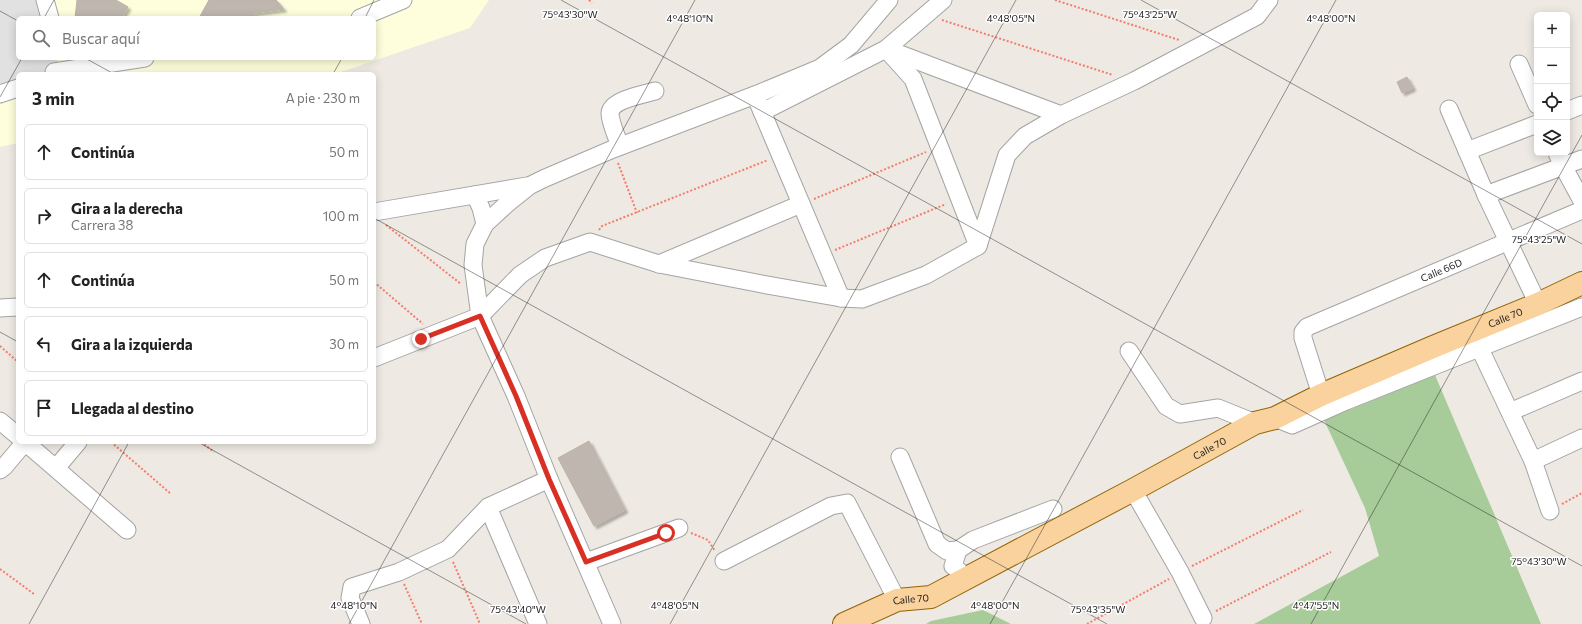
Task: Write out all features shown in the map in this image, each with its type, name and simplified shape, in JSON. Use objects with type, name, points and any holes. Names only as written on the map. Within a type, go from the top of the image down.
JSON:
[{"type":"main road","name":"Calle 70","points":[[844,624],[897,600],[931,597],[1265,420],[1433,347],[1538,304],[1582,283]]},
{"type":"street","points":[[45,0],[49,16]]},
{"type":"street","points":[[365,16],[402,0]]},
{"type":"street","points":[[612,624],[549,479],[516,396],[480,316],[472,265],[475,244],[486,224],[509,202],[529,186],[616,148],[755,95],[820,68],[852,45],[889,0]]},
{"type":"street","points":[[762,112],[886,49],[944,0]]},
{"type":"street","points":[[376,357],[480,316],[520,275],[545,258],[590,242],[659,264],[841,298],[862,298],[926,275],[978,246],[1007,155],[1025,136],[1061,115],[1134,81],[1257,16],[1269,0]]},
{"type":"street","points":[[886,49],[1061,115]]},
{"type":"street","points":[[886,49],[913,79],[938,147],[978,246]]},
{"type":"street","points":[[55,68],[126,60]]},
{"type":"street","points":[[1519,64],[1534,98]]},
{"type":"street","points":[[0,94],[16,89]]},
{"type":"street","points":[[616,148],[610,115],[611,109],[618,102],[655,91]]},
{"type":"street","points":[[755,95],[841,298]]},
{"type":"street","points":[[1570,110],[1582,105]]},
{"type":"street","points":[[1449,109],[1486,195],[1538,304]]},
{"type":"street","points":[[1467,151],[1534,125]]},
{"type":"street","points":[[1486,195],[1560,160],[1582,159]]},
{"type":"street","points":[[1560,160],[1582,201]]},
{"type":"street","points":[[376,212],[529,186]]},
{"type":"street","points":[[475,195],[486,224]]},
{"type":"street","points":[[659,264],[801,204]]},
{"type":"street","name":"Calle 66D","points":[[1321,395],[1302,338],[1303,332],[1307,327],[1582,210]]},
{"type":"street","points":[[0,308],[16,307]]},
{"type":"street","points":[[1129,351],[1166,406],[1180,414],[1218,408],[1265,420],[1292,424],[1582,307]]},
{"type":"street","points":[[1480,349],[1533,461],[1550,511]]},
{"type":"street","points":[[1510,412],[1582,381]]},
{"type":"street","points":[[0,421],[16,434]]},
{"type":"street","points":[[1533,461],[1582,438]]},
{"type":"street","points":[[0,470],[4,468],[23,444]]},
{"type":"street","points":[[27,444],[127,530]]},
{"type":"street","points":[[56,468],[76,444]]},
{"type":"street","points":[[900,457],[937,544],[947,551],[958,550],[973,540],[1053,509]]},
{"type":"street","points":[[361,624],[350,598],[352,587],[399,572],[448,550],[488,507],[549,479]]},
{"type":"street","points":[[1133,490],[1180,572],[1203,618]]},
{"type":"street","points":[[724,560],[831,506],[847,503],[897,600]]},
{"type":"street","points":[[488,507],[538,624]]},
{"type":"street","points":[[586,562],[679,528]]},
{"type":"street","points":[[958,550],[953,566],[967,578]]},
{"type":"path","points":[[589,0],[592,3]]},
{"type":"path","points":[[1055,0],[1199,46]]},
{"type":"path","points":[[927,15],[1134,81]]},
{"type":"path","points":[[801,204],[938,147]]},
{"type":"path","points":[[616,148],[637,213]]},
{"type":"path","points":[[590,242],[602,226],[781,155]]},
{"type":"path","points":[[823,255],[959,199]]},
{"type":"path","points":[[386,225],[476,296]]},
{"type":"path","points":[[376,284],[434,334]]},
{"type":"path","points":[[0,346],[16,360]]},
{"type":"path","points":[[113,444],[171,494]]},
{"type":"path","points":[[204,444],[214,452]]},
{"type":"path","points":[[1550,511],[1582,493]]},
{"type":"path","points":[[1087,624],[1180,572],[1304,510]]},
{"type":"path","points":[[679,528],[708,540],[716,553],[724,560]]},
{"type":"path","points":[[448,550],[480,624]]},
{"type":"path","points":[[1203,618],[1331,552]]},
{"type":"path","points":[[0,569],[34,594]]},
{"type":"path","points":[[399,572],[422,624]]},
{"type":"shaded area","points":[[0,0],[489,0],[470,28],[341,72],[16,72],[16,143],[0,147]]},
{"type":"shaded area","points":[[0,0],[45,0],[49,16],[16,16],[16,60],[58,60],[57,64],[53,72],[16,72],[16,89],[0,94]]},
{"type":"green space","points":[[1435,375],[1541,624],[1254,624],[1379,556],[1365,508],[1324,420]]},
{"type":"green space","points":[[983,610],[1011,624],[926,624],[931,621]]},
{"type":"building","points":[[77,0],[116,0],[128,7],[122,16],[75,16]]},
{"type":"building","points":[[209,0],[276,0],[284,9],[254,13],[254,16],[200,16]]},
{"type":"building","points":[[1407,77],[1413,88],[1402,93],[1397,82]]},
{"type":"building","points":[[589,441],[625,510],[594,526],[558,458]]},
{"type":"route","points":[[421,339],[480,316],[516,396],[549,479],[586,562],[666,533]]}]
